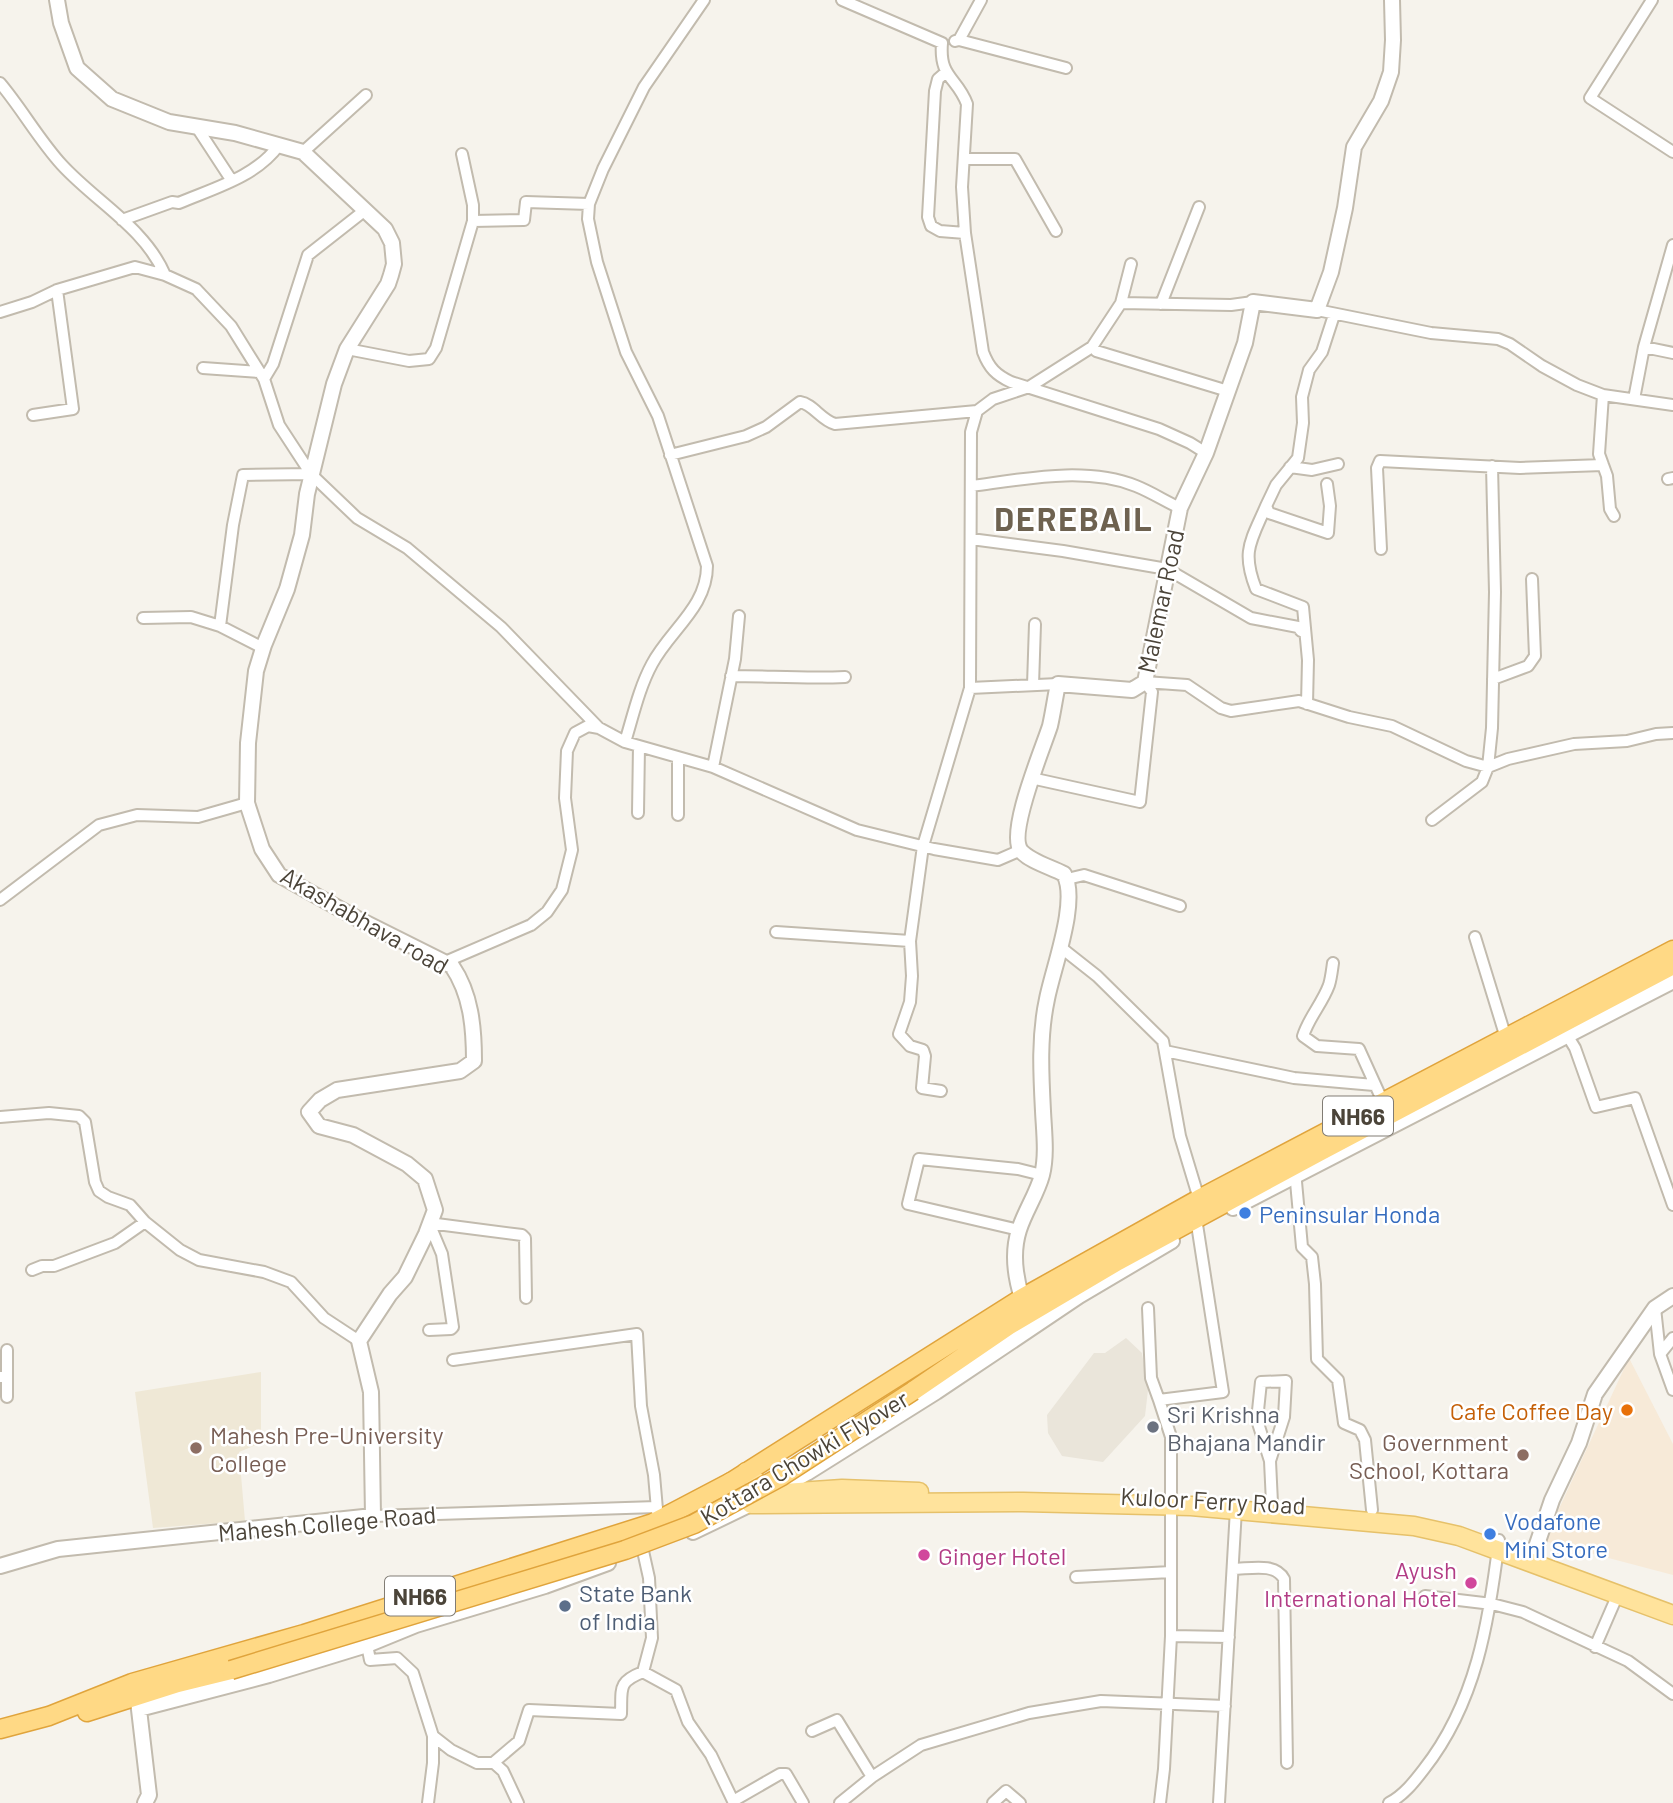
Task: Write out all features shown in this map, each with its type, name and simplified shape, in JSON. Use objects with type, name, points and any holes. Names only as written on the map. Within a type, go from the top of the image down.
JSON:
[{"type":"highway","name":"NH66","points":[[0,1739],[136,1696],[304,1634],[658,1514],[738,1477],[1023,1298],[1199,1199],[1673,950]]},
{"type":"highway","name":"NH66","points":[[1196,1222],[1673,965]]},
{"type":"highway","name":"Kottara Chowki Flyover","points":[[136,1696],[231,1670],[625,1550],[694,1524],[782,1476],[1063,1292],[1196,1222]]},
{"type":"highway","name":"NH66","points":[[0,1729],[136,1696]]},
{"type":"main road","points":[[738,1477],[770,1494]]},
{"type":"main road","points":[[738,1477],[751,1504]]},
{"type":"main road","name":"Kuloor Ferry Road","points":[[770,1494],[842,1489],[1170,1501],[1413,1526],[1498,1545],[1673,1603]]},
{"type":"main road","name":"Kuloor Ferry Road","points":[[751,1504],[1170,1501],[1209,1497],[1396,1512],[1463,1526],[1498,1545]]},
{"type":"main road","name":"Kuloor Ferry Road","points":[[1533,1557],[1673,1615]]},
{"type":"street","name":"Akashabhava road","points":[[57,0],[61,23],[77,68],[112,99],[169,122],[235,133],[303,152],[389,235],[392,243],[394,264],[388,284],[346,349],[330,397],[311,474],[302,535],[291,575],[256,671],[248,743],[247,803],[262,849],[279,875],[358,919],[452,966],[461,979],[468,998],[474,1061],[460,1070],[337,1090],[320,1100],[309,1112],[319,1126],[353,1135],[407,1164],[425,1179],[435,1210],[405,1277],[390,1294],[359,1341]]},
{"type":"street","points":[[625,742],[651,665],[684,623],[703,592],[707,566],[657,416],[626,352],[590,234],[589,204],[603,169],[644,87],[704,0]]},
{"type":"street","points":[[842,0],[942,44],[959,40],[1066,68]]},
{"type":"street","points":[[959,40],[981,0]]},
{"type":"street","points":[[1317,310],[1331,272],[1345,208],[1354,147],[1381,102],[1391,72],[1392,0]]},
{"type":"street","points":[[1652,0],[1590,98],[1673,152]]},
{"type":"street","points":[[942,44],[941,58],[945,73],[962,92],[967,104],[962,187],[965,233],[983,352],[988,363],[997,375],[1159,429],[1206,453]]},
{"type":"street","points":[[945,73],[938,79],[935,91],[928,217],[931,226],[940,231],[965,233]]},
{"type":"street","points":[[0,83],[20,106],[60,164],[132,227],[161,265],[165,275]]},
{"type":"street","points":[[303,152],[366,95]]},
{"type":"street","points":[[196,126],[232,181]]},
{"type":"street","points":[[122,220],[172,202],[179,203],[232,181],[268,160],[279,145]]},
{"type":"street","points":[[346,349],[409,362],[429,359],[436,348],[449,310],[472,221],[472,205],[462,154]]},
{"type":"street","points":[[964,159],[1015,159],[1056,231]]},
{"type":"street","points":[[472,221],[524,220],[526,202],[589,204]]},
{"type":"street","points":[[1161,304],[1199,206]]},
{"type":"street","points":[[262,375],[273,364],[308,255],[364,211]]},
{"type":"street","points":[[1634,399],[1644,346],[1673,245]]},
{"type":"street","points":[[670,455],[746,436],[766,428],[800,402],[805,403],[827,422],[835,424],[977,411],[993,399],[1029,387],[1092,347],[1121,303],[1131,264]]},
{"type":"street","points":[[0,312],[33,302],[57,290],[135,267],[165,275],[196,289],[231,326],[262,375],[279,425],[311,474],[357,518],[407,548],[500,627],[599,728],[625,742],[713,767],[857,830],[998,860],[1021,850]]},
{"type":"street","points":[[33,415],[73,409],[57,290]]},
{"type":"street","points":[[1121,303],[1231,305],[1253,302],[1317,310],[1431,333],[1498,339],[1567,380],[1602,394],[1673,405]]},
{"type":"street","name":"Malemar Road","points":[[1058,684],[1132,690],[1145,682],[1180,508],[1206,453],[1228,391],[1245,343],[1253,302]]},
{"type":"street","points":[[1307,704],[1308,660],[1303,607],[1256,589],[1250,573],[1247,551],[1276,485],[1298,458],[1303,423],[1302,397],[1309,370],[1322,352],[1334,315]]},
{"type":"street","points":[[1644,346],[1673,353]]},
{"type":"street","points":[[1096,351],[1228,391]]},
{"type":"street","points":[[203,368],[262,375]]},
{"type":"street","points":[[1602,394],[1599,454],[1610,509],[1615,516]]},
{"type":"street","points":[[941,1091],[922,1088],[925,1056],[923,1050],[910,1046],[899,1034],[910,1002],[910,941],[923,846],[970,688],[971,432],[977,411]]},
{"type":"street","points":[[1381,549],[1377,467],[1380,461],[1492,466],[1603,466]]},
{"type":"street","points":[[1290,467],[1312,470],[1338,464]]},
{"type":"street","points":[[1432,820],[1482,782],[1488,767],[1493,678],[1492,466]]},
{"type":"street","points":[[220,626],[233,525],[243,475],[311,474]]},
{"type":"street","points":[[972,486],[1063,475],[1114,480],[1135,485],[1180,508]]},
{"type":"street","points":[[1266,506],[1269,513],[1287,521],[1328,533],[1327,484]]},
{"type":"street","points":[[971,539],[1167,569],[1251,618],[1298,627],[1301,631]]},
{"type":"street","points":[[1493,678],[1528,666],[1535,656],[1532,579]]},
{"type":"street","points":[[713,767],[731,677],[739,616]]},
{"type":"street","points":[[143,618],[191,617],[220,626],[263,649]]},
{"type":"street","points":[[1034,685],[1035,624]]},
{"type":"street","points":[[731,677],[845,677]]},
{"type":"street","points":[[1145,682],[1187,685],[1221,708],[1231,711],[1299,701],[1392,726],[1466,761],[1488,767],[1508,759],[1574,744],[1627,741],[1673,733]]},
{"type":"street","points":[[1031,778],[1140,802],[1152,692],[1145,682]]},
{"type":"street","points":[[970,688],[1058,684],[1050,725],[1020,818],[1018,839],[1021,850],[1030,857],[1064,874],[1069,891],[1068,913],[1046,1001],[1040,1056],[1045,1140],[1042,1175],[1019,1230],[1016,1278],[1023,1298]]},
{"type":"street","points":[[445,962],[531,925],[547,912],[562,890],[572,850],[565,798],[567,751],[575,733],[582,728],[599,728]]},
{"type":"street","points":[[638,813],[639,746]]},
{"type":"street","points":[[678,758],[678,815]]},
{"type":"street","points":[[0,900],[99,825],[137,815],[198,817],[247,803]]},
{"type":"street","points":[[1067,879],[1084,874],[1180,906]]},
{"type":"street","points":[[776,932],[910,941]]},
{"type":"street","points":[[1475,937],[1506,1038]]},
{"type":"street","points":[[1059,946],[1097,976],[1163,1041],[1180,1136],[1199,1199]]},
{"type":"street","points":[[1332,963],[1330,984],[1319,1007],[1309,1018],[1303,1036],[1317,1046],[1359,1048],[1383,1102]]},
{"type":"street","points":[[1372,1510],[1365,1440],[1360,1430],[1344,1423],[1338,1380],[1317,1359],[1312,1257],[1302,1247],[1295,1171],[1673,981]]},
{"type":"street","points":[[1567,1035],[1575,1048],[1596,1107],[1635,1098],[1673,1205]]},
{"type":"street","points":[[1165,1051],[1294,1079],[1374,1085]]},
{"type":"street","points":[[0,1117],[49,1112],[79,1116],[85,1122],[95,1182],[99,1191],[107,1197],[130,1205],[145,1222],[180,1250],[199,1260],[264,1272],[291,1282],[324,1318],[359,1341],[371,1392],[373,1516]]},
{"type":"street","points":[[1019,1230],[908,1204],[919,1159],[1018,1169],[1042,1175]]},
{"type":"street","points":[[32,1270],[42,1266],[54,1266],[115,1243],[145,1222]]},
{"type":"street","points":[[145,1803],[149,1795],[136,1696],[269,1675],[367,1645],[416,1625],[545,1586],[710,1525],[770,1494],[936,1392],[1196,1222],[1223,1392],[1159,1400]]},
{"type":"street","points":[[429,1223],[522,1235],[525,1238],[526,1298]]},
{"type":"street","points":[[429,1223],[442,1254],[453,1327],[429,1330]]},
{"type":"street","points":[[1533,1557],[1552,1500],[1579,1443],[1595,1394],[1655,1308],[1673,1296]]},
{"type":"street","points":[[1148,1308],[1151,1378],[1171,1437],[1171,1636],[1160,1803]]},
{"type":"street","points":[[1655,1308],[1660,1354],[1673,1390]]},
{"type":"street","points":[[453,1360],[637,1334],[641,1406],[654,1475],[658,1514]]},
{"type":"street","points":[[1660,1354],[1673,1338]]},
{"type":"street","points":[[7,1350],[3,1377],[7,1397]]},
{"type":"street","points":[[1270,1461],[1284,1416],[1286,1381],[1261,1382],[1258,1420],[1270,1461],[1272,1503]]},
{"type":"street","points":[[1219,1803],[1236,1509]]},
{"type":"street","name":"Mahesh College Road","points":[[0,1566],[58,1549],[373,1516],[658,1514]]},
{"type":"street","points":[[1389,1803],[1405,1800],[1460,1714],[1478,1660],[1492,1604],[1498,1545]]},
{"type":"street","points":[[493,1763],[519,1741],[529,1710],[621,1714],[622,1685],[643,1672],[652,1638],[649,1578],[643,1551]]},
{"type":"street","points":[[1233,1569],[1273,1568],[1280,1571],[1284,1578],[1287,1763]]},
{"type":"street","points":[[1076,1577],[1171,1573]]},
{"type":"street","points":[[1595,1647],[1618,1594]]},
{"type":"street","points":[[1425,1596],[1492,1604],[1523,1612],[1628,1661],[1673,1695]]},
{"type":"street","points":[[1171,1636],[1229,1637]]},
{"type":"street","points":[[367,1645],[370,1660],[397,1658],[413,1673],[433,1736],[428,1803]]},
{"type":"street","points":[[643,1672],[676,1690],[688,1723],[711,1755],[734,1802],[780,1774],[786,1774],[803,1803]]},
{"type":"street","points":[[840,1803],[921,1745],[1029,1713],[1101,1701],[1226,1706]]},
{"type":"street","points":[[811,1731],[837,1720],[873,1777]]},
{"type":"street","points":[[433,1736],[451,1750],[477,1763],[493,1763],[503,1771],[518,1803]]},
{"type":"street","points":[[993,1803],[1006,1791],[1020,1803]]},
{"type":"shaded area","points":[[1126,1338],[1142,1353],[1148,1390],[1145,1416],[1103,1462],[1062,1456],[1048,1433],[1047,1415],[1094,1353],[1105,1353]]},
{"type":"shaded area","points":[[1629,1358],[1673,1444],[1673,1575],[1544,1541]]},
{"type":"shaded area","name":"Mahesh Pre-University College","points":[[261,1372],[261,1443],[239,1452],[245,1521],[153,1528],[135,1392]]},
{"type":"place","name":"Peninsular Honda","points":[[1245,1213]]},
{"type":"place","name":"Cafe Coffee Day","points":[[1627,1410]]},
{"type":"place","name":"Sri Krishna Bhajana Mandir","points":[[1153,1427]]},
{"type":"place","name":"Mahesh Pre-University College","points":[[196,1448]]},
{"type":"place","name":"Government School, Kottara","points":[[1523,1455]]},
{"type":"place","name":"Vodafone Mini Store","points":[[1490,1534]]},
{"type":"place","name":"Ginger Hotel","points":[[924,1555]]},
{"type":"place","name":"Ayush International Hotel","points":[[1471,1583]]},
{"type":"place","name":"State Bank of India","points":[[565,1606]]},
{"type":"district","name":"DEREBAIL","points":[[1074,518]]}]
